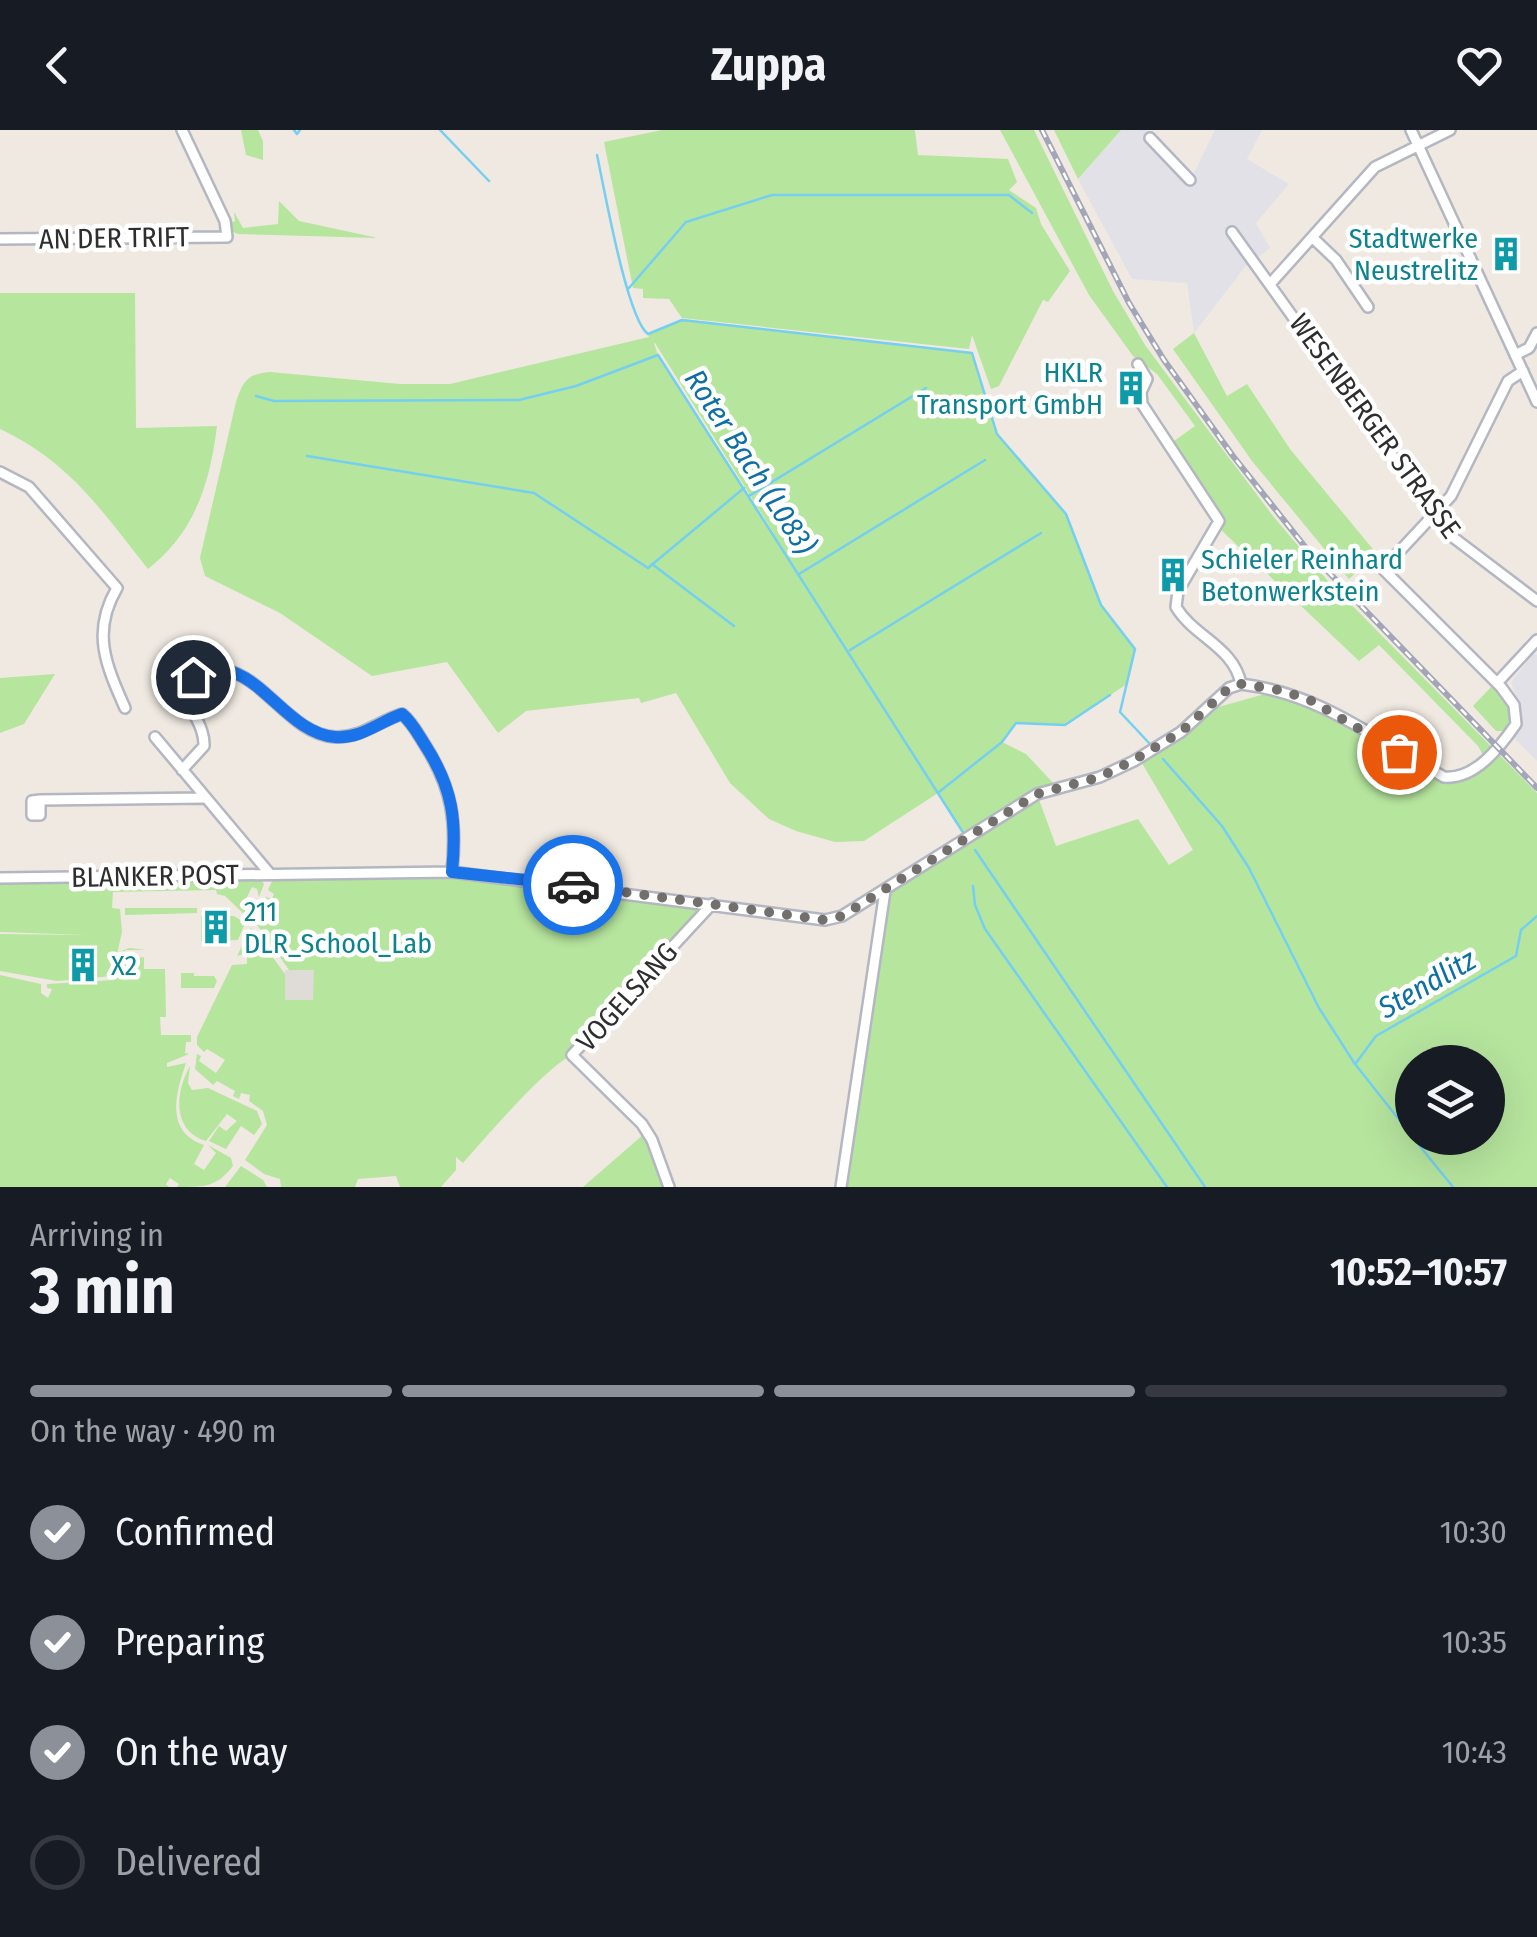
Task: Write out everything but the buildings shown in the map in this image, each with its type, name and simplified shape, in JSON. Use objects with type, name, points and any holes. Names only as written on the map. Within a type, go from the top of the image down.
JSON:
[{"type":"street","name":"AN DER TRIFT","points":[[0,239],[227,237],[226,221],[182,130]]},
{"type":"street","points":[[1411,130],[1537,402]]},
{"type":"street","points":[[1271,284],[1375,167],[1450,130]]},
{"type":"street","points":[[1150,138],[1190,180]]},
{"type":"street","name":"WESENBERGER STRASSE","points":[[1232,232],[1434,514],[1454,538],[1537,600]]},
{"type":"street","points":[[1312,238],[1336,260],[1368,307]]},
{"type":"street","points":[[1516,355],[1529,348],[1537,333]]},
{"type":"street","points":[[1138,364],[1147,379],[1141,392],[1142,404],[1219,521],[1178,591],[1176,607],[1231,660],[1241,684]]},
{"type":"street","points":[[270,874],[452,872],[825,920],[842,916],[1037,794],[1100,777],[1134,760],[1181,732],[1229,688],[1241,684],[1308,699],[1444,778],[1472,771],[1498,748],[1516,724],[1514,705],[1497,683],[1382,569],[1450,496],[1508,381],[1522,371]]},
{"type":"street","points":[[0,472],[29,487],[118,588],[102,632],[107,662],[125,708]]},
{"type":"street","points":[[1497,683],[1537,640]]},
{"type":"street","points":[[182,770],[204,746],[202,729],[187,696],[193,677],[205,670],[236,671],[298,723],[313,732],[335,737],[357,735],[402,714],[415,728],[448,786],[452,800],[452,872]]},
{"type":"street","name":"BLANKER POST","points":[[155,737],[270,874]]},
{"type":"street","points":[[40,800],[204,798]]},
{"type":"street","name":"BLANKER POST","points":[[0,878],[270,874]]},
{"type":"street","points":[[842,1187],[885,890]]},
{"type":"street","name":"VOGELSANG","points":[[669,1187],[642,1124],[572,1054],[712,904]]},
{"type":"shaded area","points":[[1121,130],[1147,130],[1193,175],[1215,130],[1262,130],[1247,159],[1289,184],[1256,223],[1270,248],[1245,267],[1194,333],[1187,283],[1132,279],[1078,179]]},
{"type":"shaded area","points":[[1534,653],[1537,761],[1513,737],[1521,725],[1522,713],[1511,682]]},
{"type":"shaded area","points":[[285,970],[314,970],[313,1000],[285,1000]]},
{"type":"green space","points":[[241,130],[258,130],[263,141],[263,160],[246,155]]},
{"type":"green space","points":[[662,130],[915,130],[918,155],[1008,159],[1017,182],[1009,190],[1036,208],[1041,224],[1070,271],[1048,302],[1043,300],[999,386],[991,389],[972,335],[969,349],[682,318],[669,299],[643,298],[643,289],[633,288],[604,142]]},
{"type":"green space","points":[[1000,130],[1034,130],[1113,291],[1145,345],[1273,516],[1327,580],[1537,793],[1537,1187],[846,1187],[885,891],[1037,794],[1056,846],[1138,819],[1169,865],[1193,850],[1139,758],[1204,711],[1279,690],[1454,778],[1485,759],[1478,746],[1379,645],[1359,661],[1218,527],[1167,446],[1195,426],[1157,374],[1133,356],[1089,295]]},
{"type":"green space","points":[[1054,130],[1121,130],[1078,179]]},
{"type":"green space","points":[[279,201],[299,221],[378,238],[231,231],[229,223],[235,221],[234,212],[243,228],[278,224]]},
{"type":"green space","points":[[0,293],[135,293],[136,428],[217,426],[198,505],[178,539],[148,569],[83,489],[46,457],[0,429]]},
{"type":"green space","points":[[682,320],[972,353],[997,434],[1066,514],[1101,605],[1135,649],[1127,684],[1065,725],[1016,723],[1002,742],[1026,754],[1055,785],[1030,792],[965,835],[938,793],[864,841],[835,842],[769,819],[730,783],[676,693],[641,703],[639,698],[526,711],[498,733],[447,662],[372,676],[280,613],[205,576],[200,558],[236,402],[251,377],[270,372],[400,384],[450,384],[649,337],[648,334]],"holes":[[[655,343],[778,540],[658,355]]]},
{"type":"green space","points":[[1194,333],[1227,396],[1247,384],[1290,449],[1377,554],[1349,579],[1252,461],[1173,349]]},
{"type":"green space","points":[[55,674],[24,724],[0,733],[0,678]]},
{"type":"green space","points":[[1492,686],[1510,706],[1513,718],[1505,731],[1496,731],[1473,706]]},
{"type":"green space","points":[[452,872],[712,904],[572,1055],[531,1088],[463,1163],[456,1157],[456,1170],[441,1187],[400,1187],[396,1176],[358,1179],[355,1187],[281,1187],[280,1179],[264,1174],[245,1160],[267,1125],[263,1111],[249,1101],[250,1095],[241,1093],[239,1099],[233,1096],[235,1091],[217,1081],[213,1085],[195,1069],[197,1054],[201,1056],[199,1061],[216,1073],[225,1060],[207,1049],[204,1052],[197,1045],[197,1037],[232,965],[247,964],[247,953],[237,956],[251,928],[285,974],[285,1000],[314,970],[289,970],[255,922],[266,897],[272,899],[274,894],[268,890],[273,879],[270,874]]},
{"type":"green space","points":[[260,879],[264,884],[259,897],[252,887],[246,899],[255,906],[243,913],[216,890],[113,892],[112,908],[120,909],[122,932],[112,976],[57,981],[0,971],[0,934],[88,935],[0,932],[0,882]]},
{"type":"green space","points":[[125,908],[197,908],[197,913],[125,915]]},
{"type":"green space","points":[[201,916],[234,916],[245,923],[238,940],[210,941],[210,935],[228,935],[228,921],[204,920],[207,941],[201,941]]},
{"type":"green space","points":[[129,948],[146,950],[125,950],[125,960],[144,957],[144,969],[165,969],[166,1017],[160,1017],[161,1035],[191,1035],[191,1042],[186,1042],[185,1053],[189,1054],[167,1063],[167,1067],[186,1063],[176,1110],[183,1130],[204,1145],[194,1164],[204,1170],[216,1153],[208,1145],[231,1158],[233,1166],[215,1182],[196,1187],[177,1187],[179,1184],[170,1178],[166,1184],[169,1187],[0,1187],[0,975],[41,984],[41,993],[48,998],[52,989],[47,984],[114,980],[120,969],[119,952]]},
{"type":"green space","points":[[181,973],[214,976],[214,988],[181,988]]},
{"type":"green space","points":[[190,1066],[188,1083],[192,1090],[208,1088],[257,1111],[262,1124],[254,1135],[241,1126],[226,1149],[209,1141],[219,1126],[226,1131],[237,1121],[227,1114],[206,1141],[187,1129],[180,1099]]},
{"type":"green space","points":[[644,1134],[666,1187],[583,1187]]},
{"type":"green space","points":[[241,1166],[263,1180],[267,1187],[225,1187]]},
{"type":"waterway","points":[[294,130],[297,134],[300,130]]},
{"type":"waterway","points":[[440,130],[489,181]]},
{"type":"waterway","points":[[597,155],[624,279],[648,334],[682,320],[972,353],[997,434],[1066,514],[1101,605],[1135,649],[1120,712],[1149,743]]},
{"type":"waterway","points":[[629,288],[686,222],[772,195],[1009,195],[1032,213]]},
{"type":"waterway","name":"Roter Bach (L083)","points":[[256,396],[274,401],[519,400],[576,386],[658,355],[964,834]]},
{"type":"waterway","points":[[749,496],[926,388]]},
{"type":"waterway","points":[[307,456],[534,493],[648,568],[744,488]]},
{"type":"waterway","points":[[799,574],[985,460]]},
{"type":"waterway","points":[[850,650],[1041,533]]},
{"type":"waterway","points":[[652,564],[734,626]]},
{"type":"waterway","points":[[939,792],[1002,742],[1016,723],[1065,725],[1110,695]]},
{"type":"waterway","points":[[1163,759],[1222,826],[1249,868],[1319,1008],[1355,1064],[1395,1115]]},
{"type":"waterway","name":"Roter Bach (L083)","points":[[975,850],[1205,1187]]},
{"type":"waterway","points":[[973,886],[975,905],[985,929],[1167,1187]]},
{"type":"waterway","name":"Stendlitz","points":[[1356,1063],[1376,1036],[1516,956],[1521,930],[1537,916]]},
{"type":"waterway","name":"Stendlitz","points":[[1427,1155],[1453,1187]]},
{"type":"railway","points":[[1042,130],[1129,303],[1164,360],[1233,456],[1310,553],[1537,788]]},
{"type":"way so far","points":[[573,885],[825,920],[842,916],[1037,794],[1100,777],[1134,760],[1181,732],[1229,688],[1241,684],[1308,699],[1399,752]]},
{"type":"place","name":"Stadtwerke Neustrelitz","points":[[1506,254]]},
{"type":"place","name":"HKLR Transport GmbH","points":[[1131,388]]},
{"type":"place","name":"Schieler Reinhard Betonwerkstein","points":[[1173,575]]},
{"type":"place","name":"211 DLR_School_Lab","points":[[216,927]]},
{"type":"place","name":"X2","points":[[83,965]]},
{"type":"route","points":[[193,677],[219,668],[236,671],[298,723],[313,732],[335,737],[357,735],[402,714],[415,728],[448,786],[452,800],[452,872],[573,885]]}]
